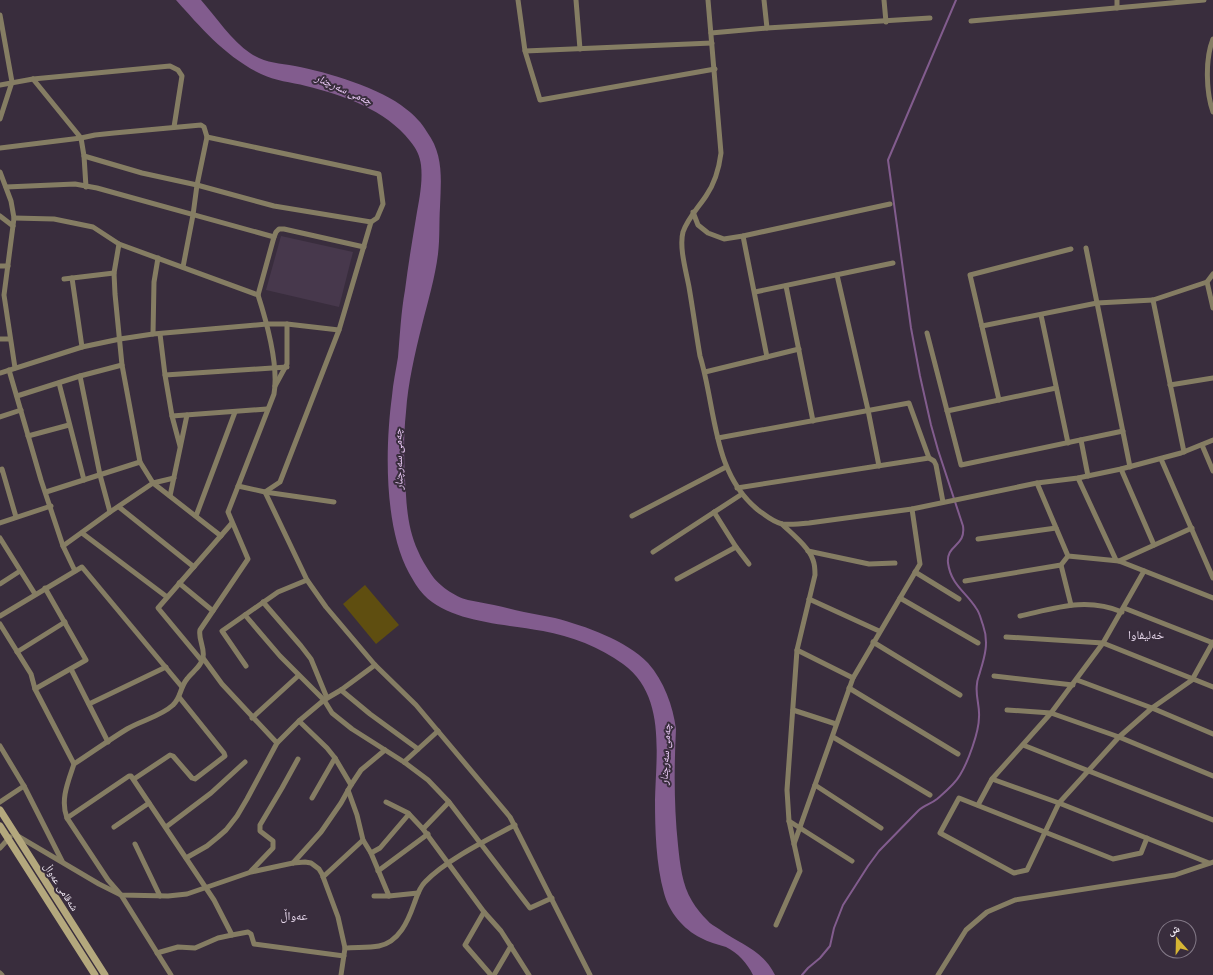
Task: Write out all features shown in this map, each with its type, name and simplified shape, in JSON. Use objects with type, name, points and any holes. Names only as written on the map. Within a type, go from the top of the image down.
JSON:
[{"type":"main road","name":"شەقامی عەواڵ","points":[[0,810],[105,975]]},
{"type":"main road","name":"شەقامی عەواڵ","points":[[0,826],[95,975]]},
{"type":"street","points":[[518,0],[525,51],[540,100],[715,69]]},
{"type":"street","points":[[576,0],[580,49]]},
{"type":"street","points":[[708,0],[721,154],[713,184],[706,196],[693,212],[683,234],[683,253],[700,356],[705,372],[718,438],[726,467],[737,488],[762,513],[782,524],[808,551],[813,558],[815,566],[815,575],[797,650],[787,790],[789,821],[800,870],[776,925]]},
{"type":"street","points":[[764,0],[767,28]]},
{"type":"street","points":[[884,0],[886,22]]},
{"type":"street","points":[[1117,0],[1118,8]]},
{"type":"street","points":[[971,21],[1204,0]]},
{"type":"street","points":[[0,17],[12,82],[0,119]]},
{"type":"street","points":[[711,33],[930,18]]},
{"type":"street","points":[[1213,39],[1207,75],[1208,89],[1213,112]]},
{"type":"street","points":[[525,51],[712,43]]},
{"type":"street","points":[[0,86],[12,82],[33,79],[170,66],[178,70],[182,76],[174,127]]},
{"type":"street","points":[[33,79],[81,138],[86,187]]},
{"type":"street","points":[[0,148],[114,133],[201,125],[206,130],[207,138],[182,267]]},
{"type":"street","points":[[84,156],[142,173],[197,185],[274,206],[370,222],[377,218],[382,204],[379,174],[207,138]]},
{"type":"street","points":[[0,172],[14,218],[4,295],[15,368]]},
{"type":"street","points":[[6,188],[76,184],[97,188],[274,237]]},
{"type":"street","points":[[693,212],[698,224],[708,234],[724,239],[890,204]]},
{"type":"street","points":[[0,216],[13,226]]},
{"type":"street","points":[[14,218],[54,219],[93,227],[119,244],[258,295]]},
{"type":"street","points":[[264,492],[280,482],[339,330],[370,222]]},
{"type":"street","points":[[275,387],[274,368],[267,324],[258,295],[276,232],[279,229],[284,229],[364,247]]},
{"type":"street","points":[[743,236],[767,357]]},
{"type":"street","points":[[119,244],[114,272],[115,294],[122,366],[140,462],[153,483],[221,536]]},
{"type":"street","points":[[1086,248],[1130,467]]},
{"type":"street","points":[[999,400],[970,275],[1071,249]]},
{"type":"street","points":[[153,334],[154,282],[158,258]]},
{"type":"street","points":[[755,292],[893,263]]},
{"type":"street","points":[[0,266],[8,266]]},
{"type":"street","points":[[64,279],[114,272]]},
{"type":"street","points":[[982,326],[1097,303],[1153,300],[1206,282],[1213,274]]},
{"type":"street","points":[[837,275],[868,410],[879,466]]},
{"type":"street","points":[[72,278],[82,347]]},
{"type":"street","points":[[1206,282],[1213,308]]},
{"type":"street","points":[[786,286],[813,421]]},
{"type":"street","points":[[1153,300],[1184,452]]},
{"type":"street","points":[[1041,315],[1068,443]]},
{"type":"street","points":[[0,373],[82,347],[153,334],[267,324],[287,324],[339,330]]},
{"type":"street","points":[[74,764],[128,728],[169,708],[177,701],[187,678],[203,660],[204,652],[199,633],[201,627],[248,559],[228,512],[272,399],[275,387],[286,367],[287,324]]},
{"type":"street","points":[[928,333],[961,465],[1122,431]]},
{"type":"street","points":[[160,334],[164,375],[172,416],[180,446]]},
{"type":"street","points":[[0,338],[10,339]]},
{"type":"street","points":[[705,372],[799,349]]},
{"type":"street","points":[[17,396],[80,376],[122,366]]},
{"type":"street","points":[[164,375],[286,367]]},
{"type":"street","points":[[9,370],[63,546],[75,571]]},
{"type":"street","points":[[80,376],[100,474],[110,512]]},
{"type":"street","points":[[1170,385],[1213,378]]},
{"type":"street","points":[[59,383],[84,480]]},
{"type":"street","points":[[947,411],[1056,388]]},
{"type":"street","points":[[718,438],[909,403],[929,458],[934,461],[936,465],[946,501]]},
{"type":"street","points":[[172,416],[267,409]]},
{"type":"street","points":[[0,417],[21,410]]},
{"type":"street","points":[[196,516],[235,412]]},
{"type":"street","points":[[170,496],[187,415]]},
{"type":"street","points":[[28,436],[69,425]]},
{"type":"street","points":[[1081,440],[1088,476]]},
{"type":"street","points":[[782,524],[809,524],[912,508],[1037,483],[1078,478],[1161,459],[1184,452],[1213,440]]},
{"type":"street","points":[[1202,445],[1213,471]]},
{"type":"street","points":[[737,488],[929,458]]},
{"type":"street","points":[[1161,459],[1213,578]]},
{"type":"street","points":[[46,492],[140,462]]},
{"type":"street","points":[[632,516],[726,467]]},
{"type":"street","points":[[0,470],[2,469],[16,518]]},
{"type":"street","points":[[1121,469],[1154,545]]},
{"type":"street","points":[[63,546],[153,483],[174,478]]},
{"type":"street","points":[[1078,478],[1118,560]]},
{"type":"street","points":[[1037,483],[1068,556]]},
{"type":"street","points":[[238,486],[264,492],[334,502]]},
{"type":"street","points":[[264,492],[307,580],[326,607],[375,665],[416,705],[510,817],[590,975]]},
{"type":"street","points":[[653,552],[742,494]]},
{"type":"street","points":[[0,523],[51,506]]},
{"type":"street","points":[[119,507],[194,567]]},
{"type":"street","points":[[794,845],[853,678],[920,564],[912,508]]},
{"type":"street","points":[[714,512],[736,547],[749,564]]},
{"type":"street","points":[[232,523],[158,608],[222,684],[277,744]]},
{"type":"street","points":[[978,539],[1056,528]]},
{"type":"street","points":[[1118,560],[1192,528]]},
{"type":"street","points":[[82,533],[167,597]]},
{"type":"street","points":[[0,538],[35,594]]},
{"type":"street","points":[[676,579],[736,547]]},
{"type":"street","points":[[808,551],[869,564],[895,563]]},
{"type":"street","points":[[1068,556],[1118,560],[1213,598]]},
{"type":"street","points":[[965,581],[1061,565],[1068,556]]},
{"type":"street","points":[[1061,565],[1070,605]]},
{"type":"street","points":[[0,615],[82,567],[182,687]]},
{"type":"street","points":[[0,584],[20,570]]},
{"type":"street","points":[[978,805],[992,779],[1051,713],[1104,643],[1144,571]]},
{"type":"street","points":[[915,572],[959,599]]},
{"type":"street","points":[[246,666],[222,631],[278,592],[307,580]]},
{"type":"street","points":[[179,583],[212,610]]},
{"type":"street","points":[[35,689],[86,660],[45,588]]},
{"type":"street","points":[[900,598],[978,643]]},
{"type":"street","points":[[809,599],[879,632]]},
{"type":"street","points":[[263,602],[311,659],[325,699],[332,712],[352,729],[404,762],[428,780],[449,802],[530,908],[552,898]]},
{"type":"street","points":[[1020,616],[1070,605],[1096,604],[1123,610],[1213,643],[1192,680],[1152,708],[1120,737],[1059,803],[1045,831],[1027,870],[1014,873],[940,832],[959,798],[1045,831],[1112,859],[1141,853],[1147,838]]},
{"type":"street","points":[[245,615],[298,676],[325,699]]},
{"type":"street","points":[[17,652],[65,622]]},
{"type":"street","points":[[0,624],[31,674],[35,689],[74,764],[64,802],[64,810],[67,818],[108,880],[121,895],[171,975]]},
{"type":"street","points":[[1006,637],[1104,643],[1192,680],[1213,687]]},
{"type":"street","points":[[873,642],[960,695]]},
{"type":"street","points":[[797,650],[853,678]]},
{"type":"street","points":[[186,858],[207,846],[226,830],[248,799],[277,744],[325,699],[341,690],[375,665]]},
{"type":"street","points":[[89,704],[166,668]]},
{"type":"street","points":[[71,669],[108,742]]},
{"type":"street","points":[[252,718],[298,676]]},
{"type":"street","points":[[994,676],[1073,685]]},
{"type":"street","points":[[1077,680],[1152,708],[1213,734]]},
{"type":"street","points":[[849,688],[958,754]]},
{"type":"street","points":[[341,690],[370,714],[418,749]]},
{"type":"street","points":[[134,779],[170,755],[173,756],[194,779],[225,756],[179,697]]},
{"type":"street","points":[[793,710],[836,724]]},
{"type":"street","points":[[1007,710],[1051,713],[1120,737],[1213,776]]},
{"type":"street","points":[[300,721],[335,758],[350,785]]},
{"type":"street","points":[[404,762],[438,732]]},
{"type":"street","points":[[833,737],[930,796]]},
{"type":"street","points":[[1023,745],[1213,820]]},
{"type":"street","points":[[0,746],[24,786],[62,862]]},
{"type":"street","points":[[293,863],[321,832],[361,770],[385,750]]},
{"type":"street","points":[[312,798],[335,758]]},
{"type":"street","points":[[250,872],[273,848],[273,842],[260,832],[260,825],[298,759]]},
{"type":"street","points":[[166,827],[211,793],[245,762]]},
{"type":"street","points":[[67,818],[129,776],[132,776],[218,907],[232,935]]},
{"type":"street","points":[[992,779],[1059,803],[1211,863]]},
{"type":"street","points":[[815,785],[881,828]]},
{"type":"street","points":[[0,802],[24,786]]},
{"type":"street","points":[[348,790],[357,815],[362,840],[371,854],[389,896]]},
{"type":"street","points":[[386,802],[409,814],[424,829],[484,912],[501,931],[529,975]]},
{"type":"street","points":[[424,829],[449,802]]},
{"type":"street","points":[[114,827],[149,803]]},
{"type":"street","points":[[371,854],[380,848],[409,814]]},
{"type":"street","points":[[789,821],[852,861]]},
{"type":"street","points":[[345,948],[378,946],[392,940],[399,934],[408,919],[424,882],[448,863],[515,825]]},
{"type":"street","points":[[0,848],[14,834],[99,884],[121,895],[173,896],[187,894],[250,872],[293,863],[311,863],[319,869],[338,917],[345,948],[340,975]]},
{"type":"street","points":[[378,871],[428,834]]},
{"type":"street","points":[[323,877],[362,840]]},
{"type":"street","points":[[135,844],[160,896]]},
{"type":"street","points":[[938,975],[966,930],[987,912],[1015,900],[1175,875],[1211,863]]},
{"type":"street","points":[[99,884],[108,880]]},
{"type":"street","points":[[374,896],[418,893]]},
{"type":"street","points":[[484,912],[465,945],[492,975],[510,946]]},
{"type":"street","points":[[158,953],[178,947],[195,948],[218,938],[248,932],[251,934],[254,944],[344,956]]},
{"type":"shaded area","points":[[281,236],[353,252],[339,307],[266,290]]},
{"type":"shaded area","points":[[365,585],[399,625],[376,644],[343,604]]},
{"type":"water","name":"چەمی سەرچنار","points":[[176,0],[201,0],[243,48],[261,59],[338,77],[383,94],[406,109],[423,125],[436,150],[439,159],[441,177],[439,248],[437,263],[412,368],[408,390],[404,433],[406,502],[409,524],[415,544],[422,560],[434,578],[452,593],[468,600],[555,618],[579,625],[628,647],[639,655],[654,670],[667,694],[675,720],[676,816],[681,867],[686,888],[695,906],[711,924],[757,953],[770,966],[775,975],[753,975],[745,962],[738,955],[726,947],[707,941],[688,930],[669,907],[661,882],[656,847],[656,726],[646,692],[637,677],[623,664],[605,652],[575,639],[543,631],[480,621],[449,611],[435,604],[424,595],[409,573],[401,554],[395,533],[391,510],[388,487],[388,439],[392,391],[398,357],[402,307],[421,185],[419,155],[414,146],[400,130],[389,121],[363,105],[334,94],[272,78],[248,67],[215,42]]},
{"type":"waterway","points":[[802,975],[830,946],[834,928],[843,905],[879,851],[918,811],[937,799],[950,788],[958,778],[970,755],[979,723],[977,681],[986,649],[986,637],[977,610],[952,577],[948,563],[950,552],[962,538],[963,526],[938,450],[920,376],[911,328],[888,160],[956,0]]},
{"type":"district","name":"خەلیفاوا","points":[[1146,635]]},
{"type":"district","name":"عەواڵ","points":[[294,916]]}]
